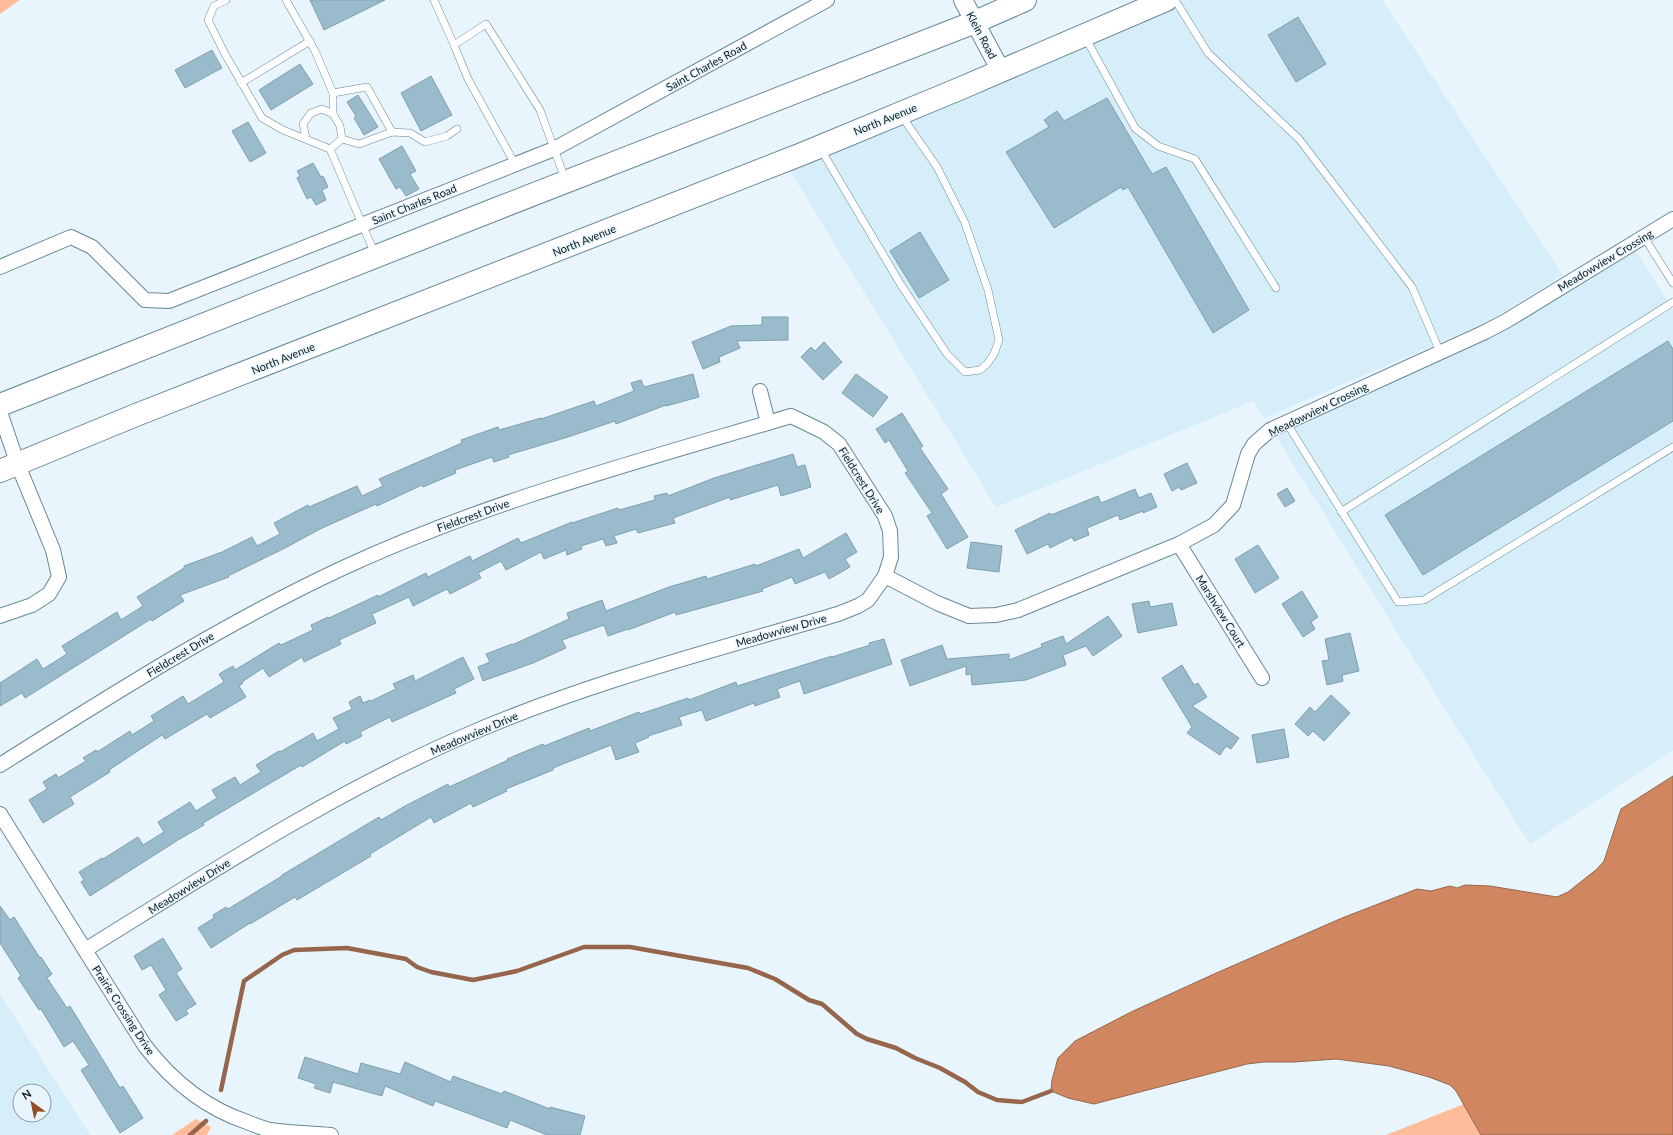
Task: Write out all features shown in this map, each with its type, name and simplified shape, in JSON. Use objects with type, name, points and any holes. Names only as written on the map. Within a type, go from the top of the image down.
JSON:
[{"type":"main road","points":[[0,405],[376,256],[975,22],[1025,0]]},
{"type":"main road","name":"North Avenue","points":[[9,468],[136,415],[899,114],[1166,0]]},
{"type":"street","name":"Saint Charles Road","points":[[0,267],[71,237],[92,247],[145,300],[169,301],[554,149],[827,0]]},
{"type":"street","name":"Klein Road","points":[[963,0],[1001,71]]},
{"type":"street","name":"Meadowview Crossing","points":[[884,576],[937,603],[969,616],[996,615],[1018,610],[1180,544],[1214,525],[1233,504],[1248,454],[1254,444],[1270,430],[1506,321],[1673,219]]},
{"type":"street","points":[[760,391],[768,423]]},
{"type":"street","points":[[0,412],[9,468],[53,550],[59,577],[49,594],[32,605],[0,616]]},
{"type":"street","name":"Fieldcrest Drive","points":[[0,765],[170,659],[233,623],[346,566],[423,533],[511,500],[791,416],[824,432],[839,444],[885,516],[890,531],[891,557],[884,576]]},
{"type":"street","name":"Marshview Court","points":[[1180,544],[1262,678]]},
{"type":"street","name":"Meadowview Drive","points":[[85,950],[257,843],[324,804],[392,769],[509,717],[595,686],[851,609],[868,600],[884,576]]},
{"type":"street","name":"Prairie Crossing Drive","points":[[0,814],[146,1046],[170,1075],[188,1092],[207,1104],[227,1114],[269,1130],[331,1135]]},
{"type":"lane","points":[[226,0],[214,6],[208,20],[241,83],[262,118],[283,130],[306,138],[313,144],[330,149],[376,256]]},
{"type":"lane","points":[[286,0],[310,41],[333,94],[333,114],[340,126],[342,139]]},
{"type":"lane","points":[[434,0],[468,79],[515,164]]},
{"type":"lane","points":[[1175,0],[1208,53],[1299,139],[1412,287],[1440,352]]},
{"type":"lane","points":[[454,45],[486,24],[540,110],[566,182]]},
{"type":"lane","points":[[1084,35],[1135,128],[1158,146],[1195,158],[1276,288]]},
{"type":"lane","points":[[241,83],[310,41]]},
{"type":"lane","points":[[333,94],[367,87],[392,132]]},
{"type":"lane","points":[[306,138],[303,124],[311,113],[322,109],[333,114]]},
{"type":"lane","points":[[819,146],[901,285],[947,354],[966,372],[980,370],[987,364],[994,354],[999,340],[988,290],[965,223],[936,168],[899,114]]},
{"type":"lane","points":[[342,139],[360,144],[392,132],[410,133],[425,142],[447,136],[457,128]]},
{"type":"lane","points":[[330,149],[342,139]]},
{"type":"lane","points":[[1644,237],[1673,283]]},
{"type":"lane","points":[[1341,512],[1673,302]]},
{"type":"lane","points":[[1286,422],[1398,602],[1424,600],[1673,447]]},
{"type":"shaded area","points":[[0,0],[20,0],[0,14]]},
{"type":"shaded area","points":[[1182,0],[1382,0],[1563,275],[1487,322],[1264,418],[1253,401],[996,507],[788,168]]},
{"type":"shaded area","points":[[1635,249],[1673,310],[1673,750],[1530,844],[1274,433],[1485,341]]},
{"type":"shaded area","points":[[1673,776],[1673,1135],[1481,1135],[1456,1091],[1450,1085],[1429,1077],[1389,1066],[1336,1059],[1247,1064],[1094,1104],[1068,1098],[1051,1091],[1052,1080],[1058,1058],[1075,1041],[1131,1012],[1214,974],[1342,918],[1417,889],[1431,891],[1450,886],[1457,888],[1465,885],[1490,886],[1557,897],[1568,892],[1597,869],[1604,861],[1621,809]]},
{"type":"shaded area","points":[[0,994],[90,1135],[0,1135]]},
{"type":"shaded area","points":[[1464,1104],[1481,1135],[1386,1135]]},
{"type":"shaded area","points":[[196,1119],[211,1127],[207,1135],[172,1135]]},
{"type":"building","points":[[310,0],[385,0],[324,30]]},
{"type":"building","points":[[1298,17],[1326,64],[1296,82],[1268,35]]},
{"type":"building","points":[[212,50],[222,68],[185,88],[175,70]]},
{"type":"building","points":[[300,64],[313,84],[271,110],[259,90]]},
{"type":"building","points":[[431,76],[452,115],[421,131],[401,93]]},
{"type":"building","points":[[358,95],[378,127],[364,135],[354,118],[356,116],[347,102]]},
{"type":"building","points":[[1107,98],[1152,174],[1166,167],[1249,310],[1213,333],[1128,187],[1123,190],[1121,187],[1054,228],[1006,152],[1049,127],[1044,120],[1057,111],[1064,121]]},
{"type":"building","points":[[248,122],[266,153],[250,162],[232,131]]},
{"type":"building","points":[[402,146],[416,171],[410,174],[419,189],[406,196],[400,187],[396,189],[379,159]]},
{"type":"building","points":[[313,163],[321,177],[323,176],[328,187],[322,190],[326,200],[316,205],[311,197],[307,199],[297,178],[300,176],[297,171]]},
{"type":"building","points":[[920,232],[949,280],[919,298],[890,251]]},
{"type":"building","points":[[762,317],[788,317],[788,340],[737,341],[740,348],[719,357],[720,362],[703,369],[692,342],[731,326],[762,325]]},
{"type":"building","points":[[1668,341],[1673,349],[1673,421],[1423,575],[1385,515]]},
{"type":"building","points":[[824,342],[842,362],[823,380],[801,357],[811,347],[815,351]]},
{"type":"building","points":[[693,374],[699,397],[666,405],[616,424],[615,421],[508,455],[509,457],[494,462],[492,457],[455,470],[456,473],[423,487],[422,485],[377,506],[376,504],[320,529],[228,576],[229,577],[180,595],[184,601],[152,621],[151,619],[25,698],[22,693],[0,706],[0,683],[37,659],[43,669],[67,654],[62,646],[117,612],[121,620],[143,606],[137,597],[184,568],[184,566],[222,552],[252,537],[257,546],[280,534],[274,523],[308,505],[309,507],[357,486],[362,496],[383,486],[379,479],[462,443],[461,440],[498,427],[499,430],[541,419],[594,401],[596,406],[634,391],[631,383],[641,380],[644,387]]},
{"type":"building","points":[[856,374],[888,397],[873,417],[842,393]]},
{"type":"building","points":[[902,413],[923,446],[920,448],[948,489],[941,494],[968,537],[947,549],[927,516],[932,513],[905,473],[908,471],[889,440],[885,443],[876,429]]},
{"type":"building","points":[[793,454],[797,467],[805,465],[811,487],[781,496],[778,485],[730,500],[730,497],[673,518],[675,523],[638,533],[636,529],[614,536],[617,543],[606,546],[603,539],[581,546],[582,549],[567,555],[566,550],[544,559],[541,552],[506,570],[501,561],[478,573],[481,578],[450,594],[447,589],[413,606],[409,597],[372,614],[376,623],[339,640],[341,644],[304,662],[302,657],[269,677],[263,668],[242,682],[243,683],[239,686],[246,697],[210,718],[207,714],[165,739],[162,735],[109,770],[110,772],[70,797],[74,804],[43,823],[29,800],[47,789],[43,782],[56,774],[58,778],[86,761],[83,758],[96,750],[97,752],[130,731],[132,735],[154,721],[151,716],[183,696],[188,704],[224,682],[219,674],[233,666],[235,670],[279,643],[281,645],[313,630],[311,625],[328,617],[329,618],[378,595],[378,597],[426,573],[428,577],[470,556],[472,561],[518,538],[521,543],[572,522],[618,508],[619,510],[655,500],[654,496],[667,493],[668,496],[714,478]]},
{"type":"building","points":[[1187,463],[1197,483],[1181,490],[1179,487],[1172,491],[1164,474]]},
{"type":"building","points":[[1287,488],[1295,501],[1285,507],[1277,494]]},
{"type":"building","points":[[1135,489],[1139,498],[1151,493],[1157,507],[1120,520],[1118,515],[1087,528],[1089,535],[1074,541],[1072,537],[1050,548],[1048,544],[1027,554],[1015,530],[1050,513],[1051,515],[1098,496],[1101,503]]},
{"type":"building","points":[[846,533],[857,552],[845,559],[850,567],[829,579],[825,572],[795,584],[792,577],[762,589],[763,591],[676,615],[675,612],[608,636],[604,625],[562,640],[566,648],[533,663],[483,681],[478,667],[490,662],[486,654],[512,645],[569,619],[567,613],[602,600],[606,611],[669,587],[706,576],[707,579],[755,564],[756,566],[799,549],[803,558]]},
{"type":"building","points":[[971,542],[1002,546],[999,572],[967,568]]},
{"type":"building","points":[[1258,545],[1279,578],[1255,593],[1235,559]]},
{"type":"building","points":[[1302,591],[1318,617],[1311,622],[1315,629],[1303,637],[1282,604]]},
{"type":"building","points":[[1149,601],[1150,607],[1172,603],[1177,625],[1138,633],[1132,604]]},
{"type":"building","points":[[1108,616],[1122,636],[1093,656],[1086,646],[1063,655],[1066,665],[1026,680],[972,685],[971,674],[966,675],[966,666],[910,686],[901,660],[942,645],[947,659],[1009,654],[1009,660],[1042,647],[1041,644],[1063,636],[1066,644]]},
{"type":"building","points":[[1350,633],[1359,671],[1342,675],[1343,681],[1327,685],[1322,661],[1329,660],[1325,639]]},
{"type":"building","points":[[884,639],[892,664],[804,694],[800,681],[777,689],[780,697],[755,706],[754,703],[706,721],[702,710],[679,717],[682,725],[648,736],[649,737],[635,743],[639,752],[616,760],[611,745],[553,768],[553,770],[506,789],[507,791],[473,807],[471,803],[434,823],[431,817],[370,854],[371,856],[297,900],[295,897],[211,948],[198,928],[214,918],[213,915],[226,907],[228,909],[379,817],[381,820],[448,784],[449,787],[508,760],[507,759],[543,744],[544,746],[589,728],[590,731],[639,712],[640,714],[688,698],[689,700],[736,682],[737,686],[870,645],[869,643]]},
{"type":"building","points":[[463,657],[474,679],[454,689],[456,693],[392,722],[390,717],[360,732],[362,736],[346,744],[345,741],[302,767],[301,765],[203,823],[204,825],[90,896],[81,882],[84,880],[79,872],[138,837],[143,845],[164,832],[158,822],[190,802],[196,811],[217,798],[212,790],[235,777],[240,785],[261,772],[256,765],[279,751],[280,752],[313,733],[317,741],[339,729],[333,718],[352,709],[349,702],[360,696],[363,703],[370,700],[371,701],[396,689],[393,684],[413,675],[415,681]]},
{"type":"building","points":[[1182,665],[1194,685],[1198,683],[1207,697],[1192,706],[1239,738],[1231,749],[1226,746],[1220,755],[1187,733],[1192,727],[1162,678]]},
{"type":"building","points":[[1331,695],[1350,713],[1324,741],[1313,731],[1308,736],[1295,724],[1310,707],[1315,712]]},
{"type":"building","points":[[1284,729],[1289,757],[1257,763],[1252,735]]},
{"type":"building","points":[[0,906],[10,920],[14,917],[40,958],[41,957],[52,974],[47,978],[67,1008],[70,1006],[120,1088],[123,1086],[143,1118],[120,1133],[81,1070],[89,1065],[73,1041],[64,1047],[41,1009],[39,1010],[18,978],[21,976],[0,943]]},
{"type":"building","points":[[163,938],[182,969],[176,973],[196,1004],[186,1010],[188,1014],[176,1021],[159,995],[166,990],[151,965],[142,970],[134,956]]},
{"type":"building","points":[[305,1057],[358,1074],[361,1063],[400,1074],[405,1062],[451,1082],[453,1076],[502,1094],[504,1091],[550,1109],[550,1107],[585,1116],[580,1135],[547,1135],[510,1120],[507,1128],[435,1101],[433,1106],[385,1086],[382,1096],[333,1082],[330,1093],[314,1088],[316,1084],[298,1078]]},
{"type":"waterway","points":[[221,1090],[244,981],[282,955],[294,950],[347,948],[406,959],[417,967],[431,972],[473,980],[517,971],[584,947],[630,947],[748,968],[775,979],[809,1000],[822,1004],[857,1034],[867,1039],[896,1048],[915,1058],[940,1068],[965,1082],[978,1092],[997,1100],[1022,1102],[1051,1091]]},
{"type":"waterway","points":[[190,1135],[206,1121]]}]
